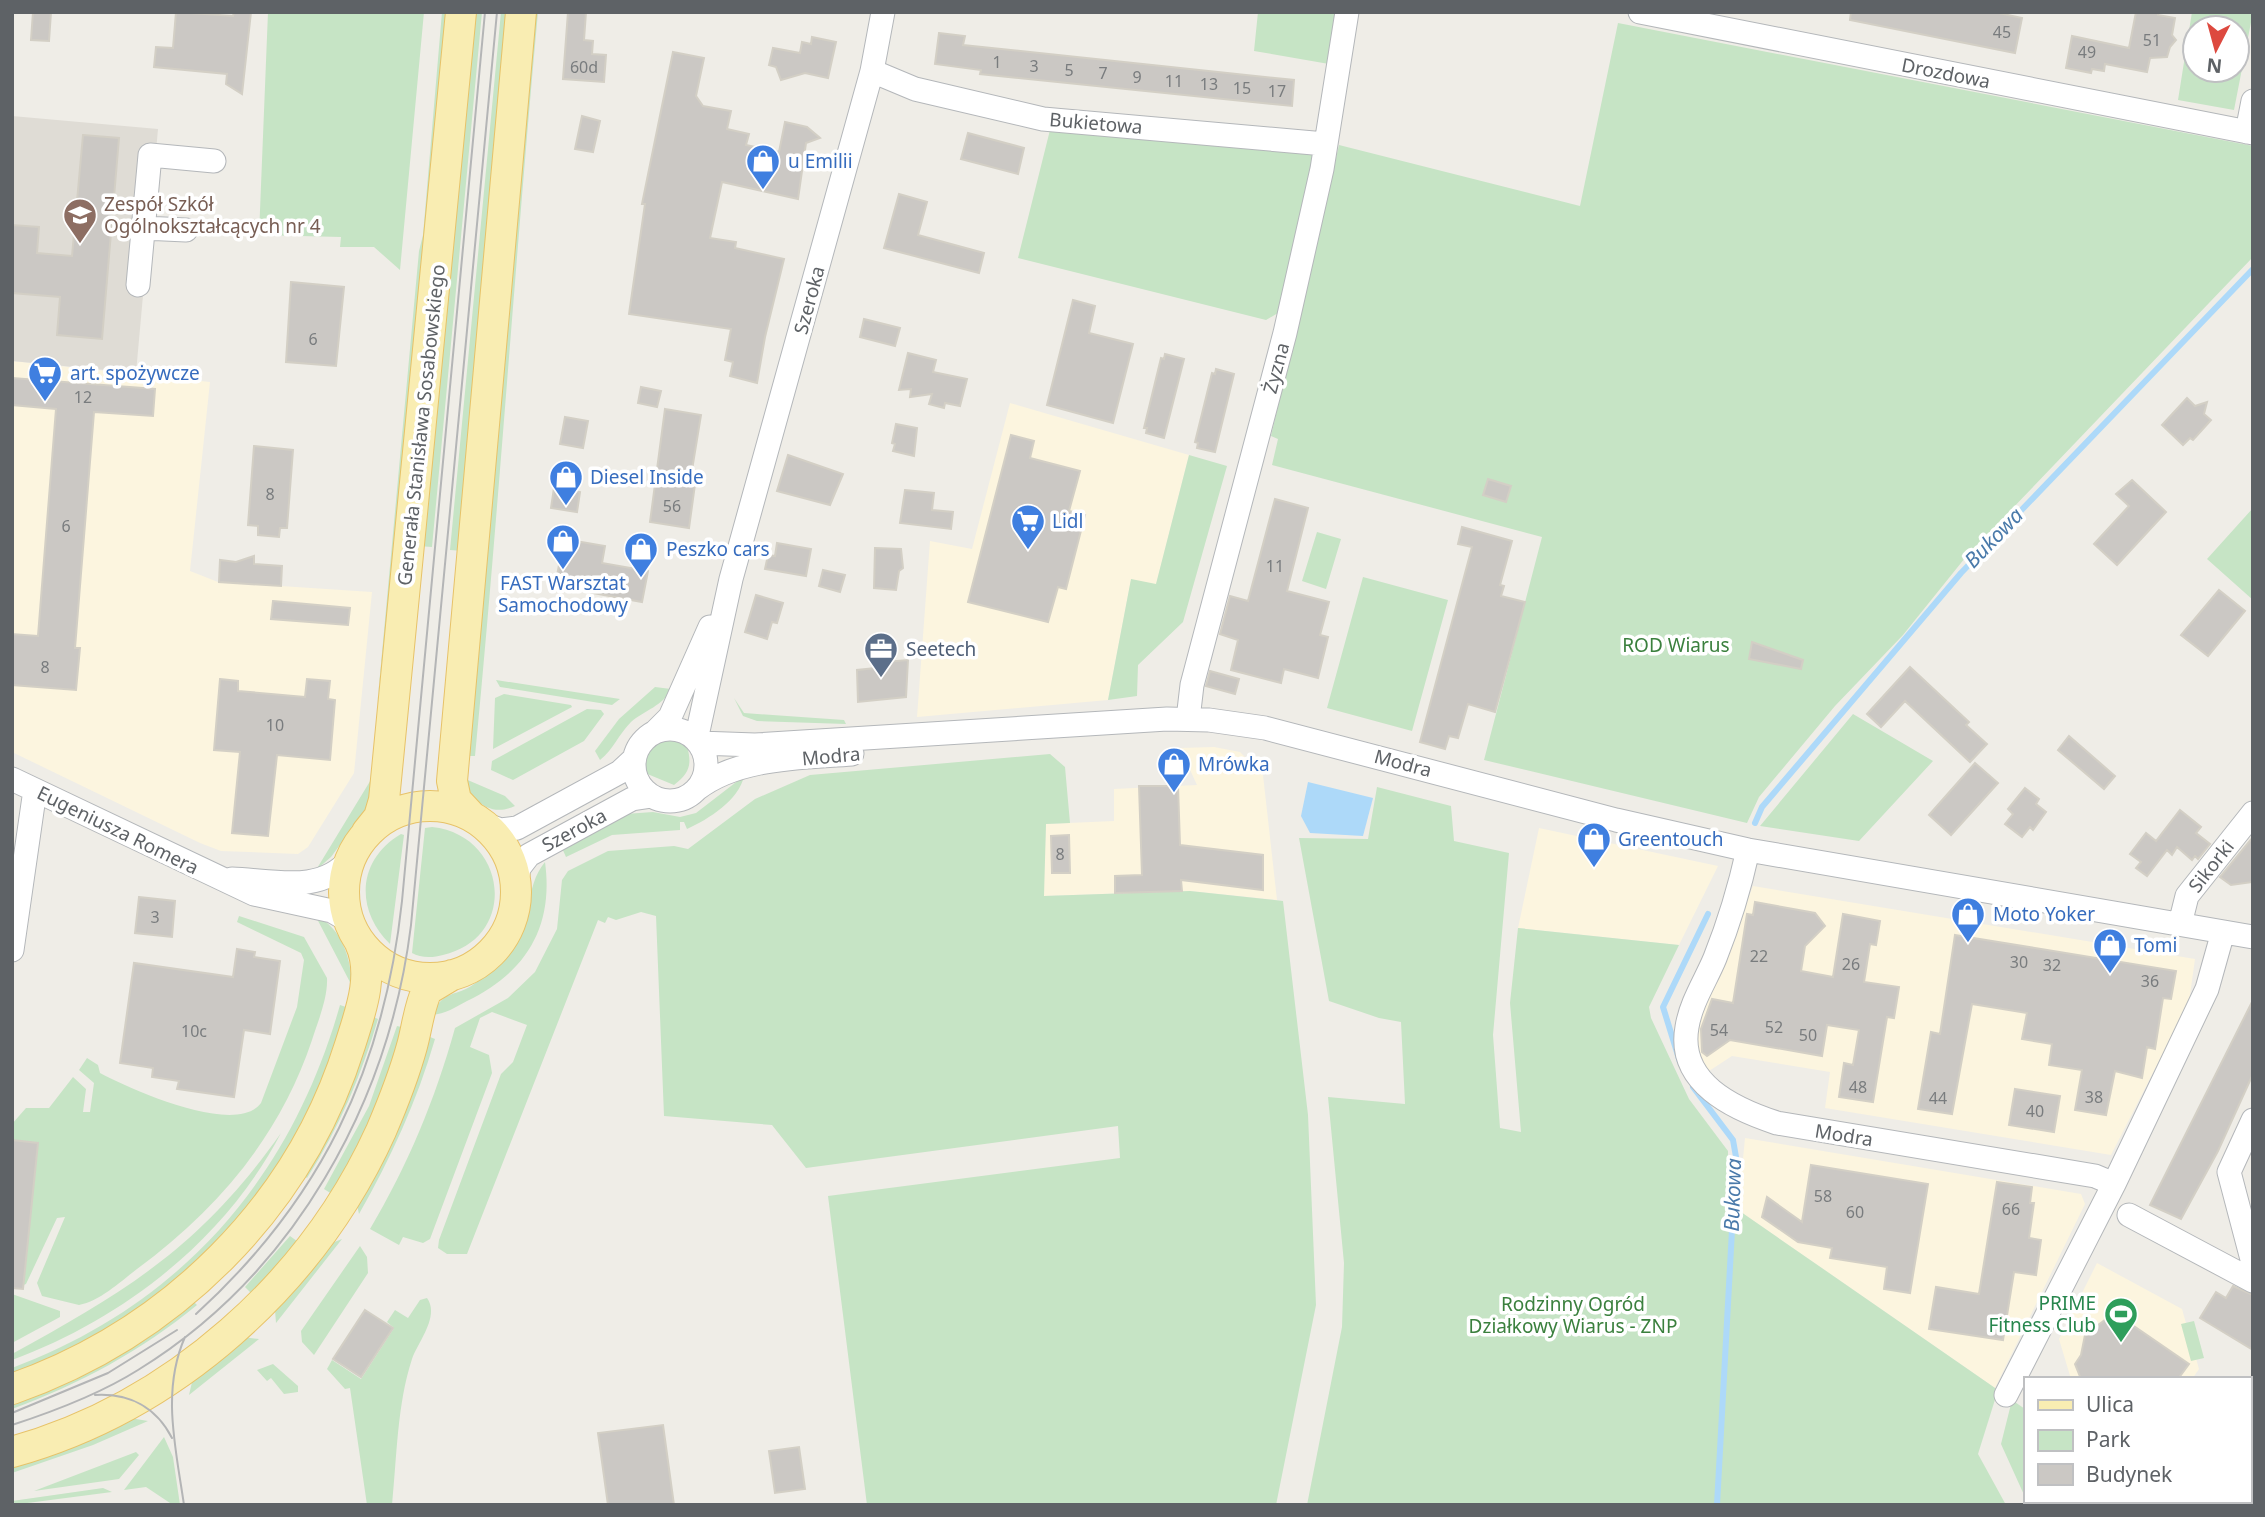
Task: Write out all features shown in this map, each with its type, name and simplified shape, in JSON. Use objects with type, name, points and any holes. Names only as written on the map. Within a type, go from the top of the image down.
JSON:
[{"type":"main road","name":"Generała Stanisława Sosabowskiego","points":[[367,832],[379,817],[384,800],[461,12]]},
{"type":"main road","points":[[12,1452],[88,1424],[158,1386],[221,1341],[275,1290],[318,1238],[360,1173],[400,1086],[425,993],[434,983],[474,966],[498,945],[513,917],[516,886],[508,855],[477,819],[457,802],[452,785],[521,12]]},
{"type":"main road","points":[[12,1389],[82,1360],[146,1322],[208,1272],[266,1207],[316,1128],[348,1052],[367,976],[366,960],[343,890],[350,859],[367,832],[386,817],[411,807],[440,806],[477,819]]},
{"type":"main road","points":[[356,936],[376,960],[404,974],[428,978],[452,975]]},
{"type":"street","name":"Szeroka","points":[[699,743],[697,734],[729,586],[872,71],[883,12]]},
{"type":"street","name":"Żyzna","points":[[1188,719],[1192,685],[1285,333],[1325,144],[1347,12]]},
{"type":"street","name":"Drozdowa","points":[[1640,12],[2250,133]]},
{"type":"street","name":"Bukietowa","points":[[872,71],[915,89],[1043,119],[1325,144]]},
{"type":"street","points":[[2250,133],[2253,101]]},
{"type":"street","points":[[138,285],[150,155],[214,160]]},
{"type":"street","points":[[143,228],[186,230]]},
{"type":"street","name":"Szeroka","points":[[655,732],[670,717],[729,586]]},
{"type":"street","name":"Modra","points":[[699,743],[755,745],[931,732],[1054,728],[1188,719],[1265,727],[1616,820],[1748,850],[2253,937]]},
{"type":"street","name":"Modra","points":[[697,789],[721,775],[763,764],[933,748],[1054,728]]},
{"type":"street","points":[[681,730],[699,743],[706,766],[697,789],[674,801],[652,796],[639,784],[634,759],[643,741],[655,732],[681,730]]},
{"type":"street","name":"Szeroka","points":[[477,819],[501,830],[517,828],[620,772],[634,759]]},
{"type":"street","name":"Eugeniusza Romera","points":[[12,779],[190,866],[269,899],[328,909],[344,918],[356,936]]},
{"type":"street","points":[[12,950],[35,790]]},
{"type":"street","name":"Szeroka","points":[[516,886],[520,864],[529,855],[630,800],[652,796]]},
{"type":"street","name":"Sikorki","points":[[2180,924],[2187,896],[2253,813]]},
{"type":"street","name":"Modra","points":[[1748,850],[1721,944],[1687,1025],[1687,1053],[1712,1092],[1730,1106],[1777,1123],[2095,1176],[2114,1184]]},
{"type":"street","name":"Eugeniusza Romera","points":[[224,878],[318,881],[337,873],[350,859]]},
{"type":"street","points":[[2006,1395],[2114,1184],[2207,989],[2223,932]]},
{"type":"street","points":[[2251,1272],[2229,1172],[2253,1120]]},
{"type":"street","points":[[2129,1215],[2251,1272]]},
{"type":"shaded area","name":"Zespół Szkół Ogólnokształcących nr 4","points":[[12,116],[158,129],[136,373],[12,361]]},
{"type":"shaded area","points":[[12,361],[210,382],[190,571],[218,582],[372,592],[354,773],[308,847],[298,854],[221,851],[12,752]]},
{"type":"shaded area","points":[[1010,403],[1189,455],[1156,585],[1131,580],[1108,700],[917,717],[930,541],[972,549]]},
{"type":"shaded area","points":[[1214,747],[1240,752],[1263,775],[1277,900],[1190,891],[1043,896],[1046,824],[1114,821],[1114,789],[1197,785],[1180,748]]},
{"type":"shaded area","points":[[1539,828],[1718,866],[1679,945],[1518,928]]},
{"type":"shaded area","points":[[1753,886],[2195,959],[2189,1002],[2111,1155],[1825,1108],[1830,1072],[1732,1056],[1709,1071],[1690,1045]]},
{"type":"shaded area","points":[[1745,1138],[2081,1194],[2085,1204],[1995,1388],[1738,1210]]},
{"type":"shaded area","points":[[2097,1263],[2182,1309],[2199,1369],[2193,1377],[2070,1377],[2059,1339]]},
{"type":"green space","points":[[268,12],[424,12],[400,270],[374,247],[340,247],[341,237],[259,235]]},
{"type":"green space","points":[[442,12],[451,12],[377,707],[419,251],[423,235]]},
{"type":"green space","points":[[472,12],[482,12],[432,547],[418,546]]},
{"type":"green space","points":[[501,12],[511,12],[463,551],[450,550]]},
{"type":"green space","points":[[531,12],[538,12],[484,663],[475,756],[465,756]]},
{"type":"green space","points":[[1258,12],[1338,12],[1329,64],[1254,51]]},
{"type":"green space","points":[[2192,12],[2253,12],[2251,22],[2251,14],[2192,14]]},
{"type":"green space","name":"ROD Wiarus","points":[[1618,23],[2253,146],[2253,257],[1965,558],[1903,635],[1835,706],[1759,797],[1747,823],[1484,760],[1542,537],[1272,465],[1278,439],[1271,436],[1339,145],[1580,206]]},
{"type":"green space","points":[[2181,81],[2181,84],[2239,84],[2234,110],[2178,100]]},
{"type":"green space","points":[[1051,126],[1316,150],[1278,313],[1266,320],[1018,258]]},
{"type":"green space","points":[[1189,455],[1227,466],[1183,622],[1138,665],[1137,696],[1108,700],[1131,579],[1156,584]]},
{"type":"green space","points":[[2253,508],[2253,600],[2207,559]]},
{"type":"green space","points":[[1317,532],[1341,539],[1326,589],[1302,581]]},
{"type":"green space","points":[[1363,577],[1448,600],[1412,731],[1327,708]]},
{"type":"green space","points":[[496,680],[620,699],[612,705],[500,687]]},
{"type":"green space","points":[[655,687],[671,689],[659,704],[631,722],[600,760],[595,751],[619,719]]},
{"type":"green space","points":[[504,694],[572,707],[493,749],[495,698]]},
{"type":"green space","points":[[734,698],[744,713],[844,720],[846,724],[757,721],[743,716]]},
{"type":"green space","points":[[587,709],[601,710],[604,714],[584,741],[513,780],[491,770],[492,761]]},
{"type":"green space","points":[[1853,714],[1933,761],[1859,841],[1760,826]]},
{"type":"green space","points":[[674,739],[687,746],[689,758],[686,772],[674,785],[645,773],[645,766],[651,748],[660,742]]},
{"type":"green space","points":[[1050,754],[1065,767],[1070,823],[1046,824],[1044,896],[1190,891],[1283,901],[1308,1115],[1316,1305],[1276,1505],[867,1505],[828,1196],[1120,1158],[1118,1126],[806,1168],[772,1125],[664,1116],[656,916],[641,912],[616,920],[608,917],[605,923],[598,920],[467,1254],[447,1254],[438,1248],[439,1240],[501,1074],[513,1062],[527,1025],[492,1012],[480,1018],[470,1047],[489,1055],[492,1073],[430,1239],[423,1243],[403,1237],[399,1245],[370,1229],[419,1132],[439,1081],[455,1028],[508,998],[535,972],[557,929],[562,880],[568,871],[608,851],[674,846],[688,849],[755,799],[810,775]]},
{"type":"green space","points":[[744,776],[730,801],[687,829],[684,822],[680,822],[680,830],[612,835],[566,857],[562,848],[625,814],[653,812],[680,817],[696,813]]},
{"type":"green space","points":[[372,778],[374,799],[331,857],[316,870]]},
{"type":"green space","points":[[463,778],[505,796],[515,806],[497,810],[483,805],[471,793]]},
{"type":"green space","name":"Rodzinny Ogród Działkowy Wiarus - ZNP","points":[[1377,787],[1451,806],[1454,841],[1509,853],[1493,1035],[1500,1128],[1521,1132],[1510,1003],[1518,928],[1679,945],[1649,1007],[1651,1018],[1689,1099],[1728,1151],[1728,1203],[1998,1390],[1978,1454],[2006,1505],[1307,1505],[1342,1327],[1344,1263],[1328,1097],[1405,1104],[1401,1022],[1379,1018],[1329,1001],[1299,838],[1368,839]]},
{"type":"green space","points":[[432,827],[457,834],[476,848],[489,867],[495,888],[493,909],[484,929],[467,945],[443,955],[427,957],[412,953],[425,828]]},
{"type":"green space","points":[[401,834],[404,835],[390,944],[371,916],[366,901],[366,886],[376,857]]},
{"type":"green space","points":[[545,862],[547,886],[540,928],[520,962],[487,990],[450,1010],[432,1015],[446,997],[474,984],[507,956],[521,932],[534,883]]},
{"type":"green space","points":[[315,915],[332,928],[343,945],[350,965],[352,986]]},
{"type":"green space","points":[[239,916],[304,937],[327,978],[324,1001],[312,1040],[283,1108],[243,1168],[220,1195],[166,1246],[110,1290],[95,1300],[79,1305],[42,1296],[37,1283],[65,1217],[57,1218],[26,1284],[21,1286],[38,1143],[12,1140],[12,1124],[26,1108],[49,1108],[73,1077],[86,1089],[83,1112],[90,1112],[94,1083],[79,1070],[87,1058],[98,1065],[100,1073],[182,1107],[230,1115],[248,1112],[261,1103],[297,1007],[304,960],[301,953],[237,922]]},
{"type":"green space","points":[[340,1005],[349,1008],[303,1129],[237,1227],[139,1314],[12,1378],[12,1368],[73,1341],[128,1309],[178,1271],[221,1227],[260,1179],[292,1126],[319,1068]]},
{"type":"green space","points":[[369,1015],[378,1019],[364,1061],[339,1121],[307,1178],[301,1174]]},
{"type":"green space","points":[[397,1026],[406,1028],[385,1095],[335,1196],[324,1189],[369,1106]]},
{"type":"green space","points":[[425,1035],[435,1039],[420,1085],[382,1172],[359,1214],[357,1205]]},
{"type":"green space","points":[[281,1133],[258,1172],[231,1208],[201,1241],[167,1271],[93,1322],[12,1360],[12,1354],[92,1308],[161,1262],[222,1206]]},
{"type":"green space","points":[[290,1236],[301,1244],[254,1296],[245,1287]]},
{"type":"green space","points":[[342,1239],[276,1323],[275,1310],[332,1243]]},
{"type":"green space","points":[[360,1246],[367,1257],[368,1273],[314,1355],[302,1342],[301,1331]]},
{"type":"green space","points":[[12,1294],[60,1311],[60,1317],[12,1343]]},
{"type":"green space","points":[[427,1298],[430,1321],[412,1359],[403,1394],[392,1505],[367,1505],[350,1388],[345,1389],[327,1369],[332,1360],[361,1379],[394,1328],[387,1322],[395,1310],[408,1318],[420,1300]]},
{"type":"green space","points":[[192,1300],[197,1305],[132,1352],[62,1389],[12,1409],[12,1400]]},
{"type":"green space","points":[[2194,1321],[2204,1358],[2191,1361],[2181,1324]]},
{"type":"green space","points":[[243,1337],[259,1339],[189,1395],[193,1378]]},
{"type":"green space","points":[[273,1364],[298,1386],[298,1392],[284,1394],[271,1378],[267,1381],[257,1370]]},
{"type":"green space","points":[[2012,1400],[2024,1408],[2024,1495],[2001,1444]]},
{"type":"green space","points":[[130,1418],[148,1421],[93,1445],[12,1473],[12,1463]]},
{"type":"green space","points":[[164,1437],[173,1457],[180,1505],[173,1505],[146,1487],[124,1490]]},
{"type":"green space","points":[[136,1452],[139,1455],[119,1479],[34,1491]]},
{"type":"green space","points":[[103,1488],[112,1492],[12,1505],[12,1501]]},
{"type":"water","points":[[1308,782],[1373,798],[1363,836],[1310,833],[1301,816]]},
{"type":"building","points":[[33,12],[51,12],[49,41],[31,40]]},
{"type":"building","points":[[176,12],[233,16],[234,12],[251,12],[242,94],[226,84],[227,74],[154,67],[156,47],[173,48]]},
{"type":"building","points":[[568,12],[586,12],[584,40],[593,41],[592,54],[606,55],[604,82],[563,79]]},
{"type":"building","points":[[1851,12],[1994,12],[2022,18],[2015,53],[1850,20]]},
{"type":"building","points":[[2136,12],[2158,12],[2158,15],[2175,18],[2172,35],[2176,40],[2167,57],[2150,58],[2147,72],[2105,64],[2104,71],[2092,69],[2091,73],[2066,68],[2072,36],[2129,48]]},
{"type":"building","points":[[939,33],[965,36],[963,45],[1294,80],[1292,106],[980,74],[981,70],[935,64]]},
{"type":"building","points":[[812,37],[836,42],[828,78],[805,73],[781,80],[776,67],[769,65],[773,48],[800,53],[802,42],[811,44]]},
{"type":"building","points":[[673,52],[704,58],[696,96],[703,106],[731,111],[727,129],[749,134],[746,145],[779,152],[785,122],[807,127],[820,138],[806,143],[798,199],[722,182],[710,238],[736,242],[735,248],[784,259],[757,383],[730,376],[733,362],[725,360],[731,329],[629,314],[645,204],[642,204]]},
{"type":"building","points":[[582,116],[600,121],[593,152],[575,149]]},
{"type":"building","points":[[968,133],[1024,148],[1018,174],[961,159]]},
{"type":"building","points":[[83,135],[119,138],[102,339],[57,335],[60,297],[12,293],[12,225],[39,227],[37,253],[72,256]]},
{"type":"building","points":[[899,194],[927,202],[918,235],[984,253],[979,273],[884,248]]},
{"type":"building","points":[[291,282],[344,287],[336,366],[286,362]]},
{"type":"building","points":[[1073,300],[1095,306],[1089,333],[1133,344],[1113,423],[1047,405]]},
{"type":"building","points":[[864,319],[900,328],[895,346],[860,337]]},
{"type":"building","points":[[908,353],[936,360],[933,372],[967,379],[960,406],[945,403],[944,408],[929,404],[932,394],[910,397],[911,389],[899,390]]},
{"type":"building","points":[[1165,354],[1184,359],[1164,438],[1146,433],[1147,428],[1144,428],[1161,358],[1164,359]]},
{"type":"building","points":[[1216,369],[1234,374],[1215,452],[1197,448],[1198,443],[1195,442],[1212,373],[1215,374]]},
{"type":"building","points":[[12,378],[155,389],[153,416],[94,412],[75,648],[80,648],[76,690],[12,685],[12,634],[38,636],[56,409],[12,405]]},
{"type":"building","points":[[641,387],[661,391],[657,407],[638,403]]},
{"type":"building","points":[[2187,398],[2195,406],[2207,402],[2204,414],[2211,420],[2193,440],[2190,438],[2183,445],[2162,425]]},
{"type":"building","points":[[665,409],[701,415],[691,476],[696,477],[689,528],[650,522]]},
{"type":"building","points":[[565,417],[588,421],[583,448],[560,444]]},
{"type":"building","points":[[896,424],[917,428],[914,456],[893,451]]},
{"type":"building","name":"Lidl","points":[[1011,435],[1034,441],[1030,458],[1080,471],[1069,511],[1085,515],[1066,589],[1058,587],[1048,622],[968,602]]},
{"type":"building","points":[[254,446],[293,450],[287,528],[280,528],[279,537],[258,535],[258,526],[248,525]]},
{"type":"building","points":[[788,455],[843,474],[830,505],[777,491]]},
{"type":"building","points":[[1488,479],[1511,486],[1506,502],[1483,495]]},
{"type":"building","points":[[2132,480],[2166,512],[2117,565],[2094,544],[2129,506],[2116,494]]},
{"type":"building","points":[[554,488],[580,492],[577,512],[551,508]]},
{"type":"building","points":[[905,490],[934,493],[932,510],[953,512],[951,529],[900,523]]},
{"type":"building","points":[[1275,499],[1308,508],[1287,591],[1329,602],[1320,635],[1328,637],[1318,678],[1284,669],[1281,683],[1231,670],[1238,640],[1220,634],[1230,596],[1248,601]]},
{"type":"building","points":[[1462,527],[1512,541],[1500,585],[1504,586],[1501,596],[1525,602],[1495,712],[1468,704],[1458,738],[1449,736],[1445,749],[1420,742],[1472,547],[1458,544]]},
{"type":"building","points":[[564,539],[605,546],[602,563],[648,571],[642,602],[555,586]]},
{"type":"building","points":[[777,543],[811,549],[806,576],[765,569],[768,555],[775,556]]},
{"type":"building","points":[[875,548],[901,549],[903,568],[899,571],[896,590],[874,588]]},
{"type":"building","points":[[254,556],[254,564],[282,566],[281,586],[219,582],[220,560],[236,562]]},
{"type":"building","points":[[823,570],[845,575],[840,592],[819,586]]},
{"type":"building","points":[[2219,590],[2245,611],[2208,656],[2181,635]]},
{"type":"building","points":[[756,595],[783,603],[777,623],[772,622],[767,639],[745,632]]},
{"type":"building","points":[[273,601],[350,608],[348,625],[271,619]]},
{"type":"building","points":[[1752,642],[1803,660],[1801,669],[1749,659]]},
{"type":"building","points":[[908,660],[906,697],[858,702],[857,670],[886,667],[885,662]]},
{"type":"building","points":[[1910,667],[1969,722],[1966,725],[1987,744],[1970,762],[1905,701],[1881,727],[1867,714]]},
{"type":"building","points":[[1210,671],[1239,679],[1235,694],[1206,686]]},
{"type":"building","points":[[220,679],[238,681],[238,691],[305,697],[307,679],[330,681],[328,699],[335,700],[330,760],[277,755],[268,836],[232,833],[240,752],[214,750]]},
{"type":"building","points":[[2069,736],[2115,776],[2104,789],[2058,750]]},
{"type":"building","points":[[1975,763],[1998,783],[1951,835],[1929,815]]},
{"type":"building","points":[[1139,786],[1178,786],[1180,845],[1263,855],[1263,890],[1181,880],[1182,891],[1115,893],[1115,876],[1142,875]]},
{"type":"building","points":[[2025,788],[2039,799],[2036,804],[2046,812],[2033,830],[2030,827],[2022,837],[2005,824],[2013,814],[2008,809]]},
{"type":"building","points":[[2180,810],[2201,827],[2196,833],[2210,844],[2198,859],[2195,856],[2192,860],[2177,847],[2172,855],[2167,850],[2147,876],[2136,868],[2141,862],[2130,854],[2146,833],[2156,841]]},
{"type":"building","points":[[1069,835],[1070,873],[1052,873],[1051,836]]},
{"type":"building","points":[[2253,837],[2253,882],[2231,885],[2220,877]]},
{"type":"building","points":[[139,897],[175,901],[172,937],[135,933]]},
{"type":"building","points":[[1755,902],[1815,913],[1825,926],[1805,946],[1801,971],[1833,977],[1843,914],[1880,921],[1876,945],[1870,944],[1864,982],[1899,987],[1894,1018],[1887,1017],[1873,1102],[1839,1097],[1844,1063],[1853,1065],[1859,1030],[1827,1025],[1822,1056],[1730,1040],[1707,1056],[1702,1052],[1701,1029],[1712,999],[1733,1003],[1747,914],[1753,915]]},
{"type":"building","points":[[1955,935],[2176,971],[2171,999],[2163,998],[2155,1049],[2147,1047],[2142,1078],[2115,1071],[2106,1115],[2075,1110],[2082,1070],[2049,1065],[2052,1044],[2022,1039],[2027,1013],[1972,1004],[1952,1114],[1918,1109],[1931,1032],[1940,1034]]},
{"type":"building","points":[[237,949],[255,952],[254,957],[280,961],[270,1034],[244,1030],[234,1097],[177,1089],[179,1081],[152,1077],[153,1068],[120,1063],[134,963],[233,977]]},
{"type":"building","points":[[2253,1000],[2253,1074],[2218,1151],[2181,1219],[2150,1205]]},
{"type":"building","points":[[2015,1089],[2060,1096],[2054,1132],[2009,1125]]},
{"type":"building","points":[[12,1140],[38,1143],[23,1289],[12,1288]]},
{"type":"building","points":[[1811,1165],[1928,1184],[1910,1293],[1884,1289],[1887,1267],[1830,1258],[1832,1248],[1798,1242],[1762,1217],[1767,1197],[1802,1222]]},
{"type":"building","points":[[1997,1182],[2032,1187],[2030,1203],[2034,1203],[2029,1238],[2041,1240],[2036,1275],[2014,1272],[2003,1340],[1929,1329],[1936,1287],[1979,1294]]},
{"type":"building","points":[[2233,1286],[2253,1295],[2253,1350],[2200,1318],[2216,1292],[2226,1298]]},
{"type":"building","points":[[365,1310],[393,1328],[361,1377],[333,1359]]},
{"type":"building","name":"PRIME Fitness Club","points":[[2118,1310],[2126,1314],[2131,1324],[2189,1364],[2179,1377],[2080,1377],[2075,1364],[2081,1355],[2085,1335]]},
{"type":"building","points":[[663,1425],[674,1505],[608,1505],[598,1433]]},
{"type":"building","points":[[799,1447],[805,1489],[775,1493],[769,1451]]},
{"type":"waterway","name":"Bukowa","points":[[1755,823],[1762,807],[1961,573],[2253,269]]},
{"type":"waterway","name":"Bukowa","points":[[1680,1062],[1663,1007],[1708,914]]},
{"type":"waterway","name":"Bukowa","points":[[1693,1087],[1733,1140],[1736,1157],[1717,1505]]},
{"type":"tram line","points":[[196,1314],[240,1270],[278,1225],[311,1178],[339,1128],[362,1075],[380,1020],[393,962],[402,901],[485,12]]},
{"type":"tram line","points":[[12,1425],[77,1401],[138,1370],[194,1331],[243,1285],[287,1234],[325,1178],[356,1119],[381,1056],[399,991],[411,925],[497,12]]},
{"type":"tram line","points":[[12,1413],[108,1373],[177,1330]]},
{"type":"tram line","points":[[184,1505],[174,1441],[172,1399],[178,1357],[185,1337]]},
{"type":"tram line","points":[[95,1395],[119,1397],[140,1404],[158,1418],[172,1438]]},
{"type":"place","name":"u Emilii","points":[[763,191]]},
{"type":"place","name":"Zespół Szkół Ogólnokształcących nr 4","points":[[80,245]]},
{"type":"place","name":"art. spożywcze","points":[[45,403]]},
{"type":"place","name":"Diesel Inside","points":[[566,507]]},
{"type":"place","name":"Lidl","points":[[1028,551]]},
{"type":"place","name":"FAST Warsztat Samochodowy","points":[[563,571]]},
{"type":"place","name":"Peszko cars","points":[[641,579]]},
{"type":"place","name":"Seetech","points":[[881,679]]},
{"type":"place","name":"Mrówka","points":[[1174,794]]},
{"type":"place","name":"Greentouch","points":[[1594,869]]},
{"type":"place","name":"Moto Yoker","points":[[1968,944]]},
{"type":"place","name":"Tomi","points":[[2110,975]]},
{"type":"place","name":"PRIME Fitness Club","points":[[2121,1344]]}]
